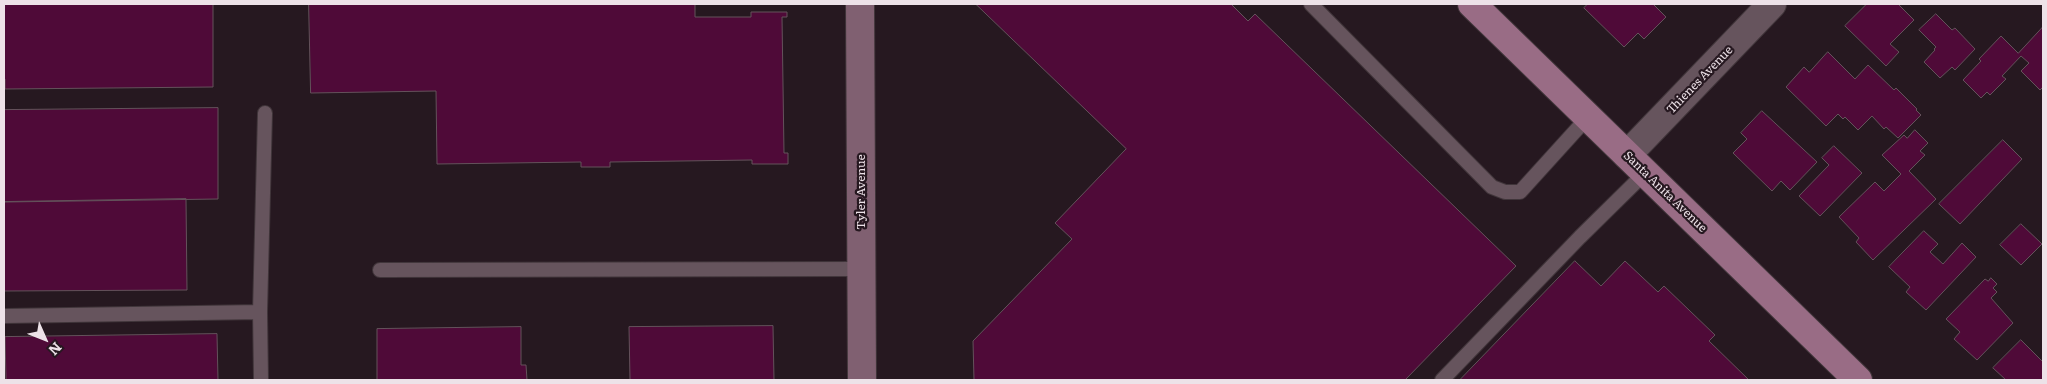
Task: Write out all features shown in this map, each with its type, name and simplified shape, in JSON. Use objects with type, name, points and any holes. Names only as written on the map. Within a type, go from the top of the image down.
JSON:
[{"type":"main road","name":"Tyler Avenue","points":[[860,4],[862,380]]},
{"type":"main road","name":"Santa Anita Avenue","points":[[1472,4],[1858,380]]},
{"type":"street","name":"Thienes Avenue","points":[[1636,164],[1772,4]]},
{"type":"lane","points":[[1311,4],[1492,186],[1505,192],[1520,192],[1588,118]]},
{"type":"lane","points":[[262,380],[260,312],[265,113]]},
{"type":"lane","points":[[1442,380],[1580,237],[1636,164]]},
{"type":"lane","points":[[380,270],[861,269]]},
{"type":"lane","points":[[4,316],[260,312]]},
{"type":"building","points":[[5,4],[213,4],[213,87],[5,89]]},
{"type":"building","points":[[309,4],[695,4],[695,17],[751,17],[751,12],[787,12],[787,17],[782,17],[784,153],[788,153],[788,164],[752,164],[752,160],[610,162],[610,167],[581,167],[581,162],[437,164],[436,91],[311,93]]},
{"type":"building","points":[[976,4],[1231,4],[1248,21],[1255,14],[1516,266],[1405,380],[974,380],[973,341],[1072,239],[1055,223],[1126,149]]},
{"type":"building","points":[[1588,4],[1653,4],[1666,17],[1644,39],[1638,33],[1624,47],[1584,8]]},
{"type":"building","points":[[1867,4],[1898,4],[1914,20],[1890,44],[1899,52],[1886,66],[1845,26]]},
{"type":"building","points":[[1936,14],[1952,30],[1955,28],[1975,49],[1955,70],[1952,67],[1940,78],[1924,62],[1936,47],[1919,30]]},
{"type":"building","points":[[2043,27],[2043,87],[2040,90],[2021,71],[2029,63],[2021,56],[2002,76],[2006,79],[1990,95],[1987,92],[1981,98],[1963,80],[1981,61],[1979,59],[2001,36],[2018,53]]},
{"type":"building","points":[[1828,52],[1855,79],[1868,65],[1894,90],[1896,88],[1921,115],[1898,138],[1886,127],[1884,129],[1872,116],[1858,130],[1845,117],[1843,119],[1838,114],[1826,126],[1786,87],[1804,67],[1809,72]]},
{"type":"building","points":[[218,108],[218,199],[4,202],[4,110]]},
{"type":"building","points":[[1762,111],[1817,162],[1790,190],[1781,181],[1772,191],[1733,153],[1747,139],[1741,133]]},
{"type":"building","points":[[1915,130],[1928,143],[1920,151],[1925,155],[1909,171],[1936,199],[1873,260],[1856,242],[1859,238],[1839,217],[1875,182],[1884,191],[1901,174],[1882,155],[1904,135],[1907,138]]},
{"type":"building","points":[[2003,140],[2022,159],[1960,224],[1939,204]]},
{"type":"building","points":[[1834,146],[1862,173],[1820,216],[1799,196],[1829,165],[1822,158]]},
{"type":"building","points":[[186,199],[187,290],[4,291],[4,202]]},
{"type":"building","points":[[2021,224],[2042,244],[2021,265],[2000,245]]},
{"type":"building","points":[[1924,231],[1938,244],[1930,252],[1943,264],[1962,243],[1976,257],[1926,310],[1906,292],[1910,287],[1889,267]]},
{"type":"building","points":[[1575,261],[1601,286],[1625,261],[1658,292],[1664,286],[1715,335],[1709,341],[1749,380],[1460,380]]},
{"type":"building","points":[[1991,278],[1997,284],[1993,288],[1997,292],[1991,298],[2013,323],[1977,360],[1954,339],[1960,332],[1946,319],[1985,279],[1988,281]]},
{"type":"building","points":[[773,326],[774,380],[630,380],[629,327]]},
{"type":"building","points":[[521,327],[521,365],[526,365],[527,380],[377,380],[377,329]]},
{"type":"building","points":[[217,334],[218,380],[6,380],[5,337]]},
{"type":"building","points":[[2021,340],[2043,362],[2043,380],[2006,380],[1993,368]]}]
